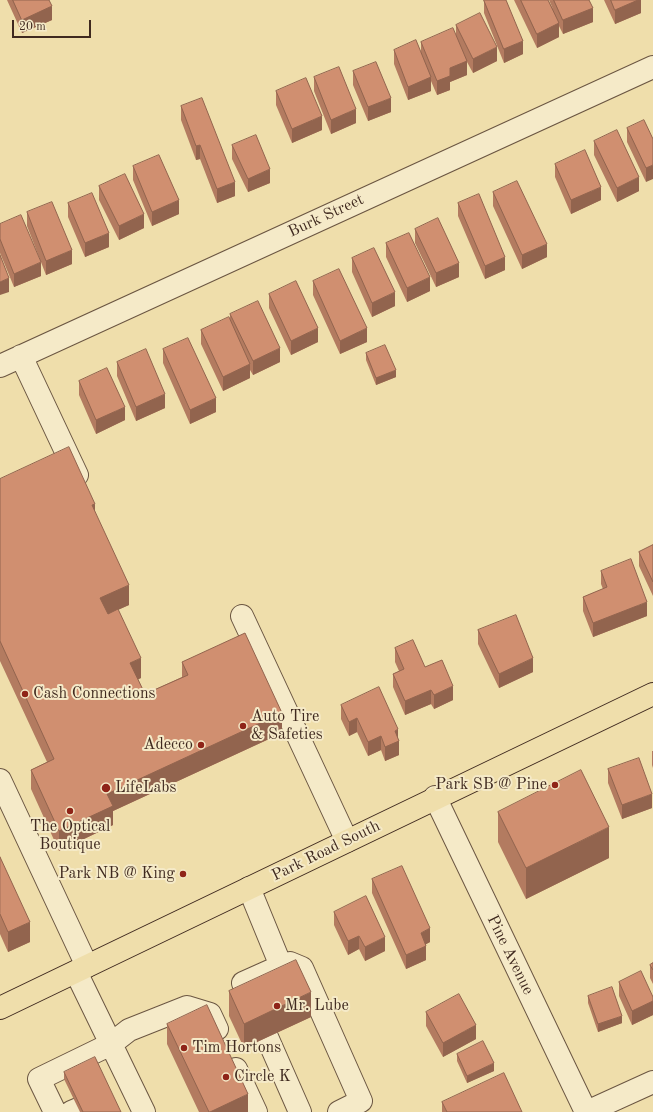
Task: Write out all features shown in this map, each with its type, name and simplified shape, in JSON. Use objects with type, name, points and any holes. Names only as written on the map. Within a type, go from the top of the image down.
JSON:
[{"type":"main road","name":"Park Road South","points":[[0,1008],[435,797],[653,694]]},
{"type":"street","name":"Burk Street","points":[[0,366],[653,67]]},
{"type":"street","points":[[22,356],[86,494]]},
{"type":"street","points":[[242,616],[347,841]]},
{"type":"street","points":[[2,791],[81,969],[111,1044],[144,1112]]},
{"type":"street","name":"Pine Avenue","points":[[435,797],[586,1112]]},
{"type":"street","points":[[249,888],[281,966]]},
{"type":"street","points":[[253,1004],[250,979],[290,963],[302,968],[361,1101],[339,1112]]},
{"type":"street","points":[[55,1112],[39,1079],[111,1044],[129,1030],[187,1007],[210,1014],[256,1112]]},
{"type":"street","points":[[268,1041],[300,1112]]},
{"type":"street","points":[[586,1112],[653,1082]]},
{"type":"street","points":[[110,1095],[130,1085]]},
{"type":"building","points":[[13,0],[49,0],[52,6],[22,20]]},
{"type":"building","points":[[484,0],[506,0],[523,41],[504,49]]},
{"type":"building","points":[[521,0],[548,0],[559,23],[537,34]]},
{"type":"building","points":[[554,0],[589,0],[593,8],[563,20]]},
{"type":"building","points":[[611,0],[638,0],[615,10]]},
{"type":"building","points":[[480,13],[497,47],[473,59],[456,25]]},
{"type":"building","points":[[453,28],[467,61],[450,68],[450,76],[437,81],[421,42]]},
{"type":"building","points":[[416,40],[431,77],[408,87],[394,50]]},
{"type":"building","points":[[376,62],[391,98],[368,107],[353,71]]},
{"type":"building","points":[[339,67],[356,109],[331,120],[314,77]]},
{"type":"building","points":[[306,78],[322,116],[292,129],[276,91]]},
{"type":"building","points":[[202,98],[235,182],[217,189],[200,145],[196,146],[181,106]]},
{"type":"building","points":[[644,120],[653,139],[653,165],[646,168],[627,128]]},
{"type":"building","points":[[617,130],[639,177],[617,188],[594,141]]},
{"type":"building","points":[[256,135],[270,169],[248,179],[232,145]]},
{"type":"building","points":[[585,150],[601,187],[571,200],[555,164]]},
{"type":"building","points":[[159,155],[179,200],[152,212],[133,166]]},
{"type":"building","points":[[125,174],[144,214],[119,226],[99,186]]},
{"type":"building","points":[[517,181],[547,244],[522,255],[493,192]]},
{"type":"building","points":[[92,193],[109,233],[85,243],[68,203]]},
{"type":"building","points":[[479,194],[505,257],[485,266],[458,203]]},
{"type":"building","points":[[52,202],[72,250],[46,261],[27,212]]},
{"type":"building","points":[[21,215],[41,262],[14,274],[0,239],[0,224]]},
{"type":"building","points":[[438,218],[459,263],[436,273],[415,229]]},
{"type":"building","points":[[409,233],[430,277],[407,288],[386,243]]},
{"type":"building","points":[[374,248],[395,292],[372,303],[352,258]]},
{"type":"building","points":[[0,255],[9,278],[0,282]]},
{"type":"building","points":[[339,269],[367,328],[340,341],[313,281]]},
{"type":"building","points":[[296,281],[318,328],[291,341],[269,294]]},
{"type":"building","points":[[258,301],[280,348],[253,361],[230,314]]},
{"type":"building","points":[[229,317],[250,364],[223,377],[201,330]]},
{"type":"building","points":[[188,338],[216,398],[190,410],[163,349]]},
{"type":"building","points":[[385,345],[396,370],[376,378],[366,353]]},
{"type":"building","points":[[146,349],[165,394],[136,407],[117,362]]},
{"type":"building","points":[[107,368],[125,407],[96,420],[79,381]]},
{"type":"building","points":[[69,447],[95,504],[92,505],[129,585],[100,598],[108,614],[118,609],[141,658],[130,663],[145,694],[188,675],[182,662],[245,633],[282,713],[107,794],[113,806],[59,831],[31,770],[54,759],[0,641],[0,479]]},
{"type":"building","points":[[653,545],[653,582],[639,552]]},
{"type":"building","points":[[631,559],[647,602],[593,623],[583,597],[607,587],[601,571]]},
{"type":"building","points":[[516,615],[533,658],[499,674],[478,630]]},
{"type":"building","points":[[413,640],[425,667],[442,660],[453,686],[434,695],[431,690],[405,701],[393,674],[404,669],[395,648]]},
{"type":"building","points":[[379,687],[398,729],[395,731],[399,741],[385,747],[381,736],[368,742],[357,718],[349,722],[341,705]]},
{"type":"building","points":[[639,758],[652,794],[622,805],[608,769]]},
{"type":"building","points":[[581,770],[609,827],[526,868],[498,812]]},
{"type":"building","points":[[0,857],[30,922],[8,932],[0,914]]},
{"type":"building","points":[[402,866],[430,928],[421,933],[426,946],[406,955],[372,879]]},
{"type":"building","points":[[366,896],[385,937],[365,947],[359,936],[348,941],[334,912]]},
{"type":"building","points":[[296,960],[311,992],[244,1024],[229,991]]},
{"type":"building","points":[[653,963],[653,970],[650,965]]},
{"type":"building","points":[[641,971],[653,997],[653,1001],[632,1011],[619,982]]},
{"type":"building","points":[[612,987],[622,1016],[598,1024],[588,996]]},
{"type":"building","points":[[459,994],[476,1025],[443,1043],[426,1012]]},
{"type":"building","points":[[207,1005],[248,1094],[210,1112],[167,1024]]},
{"type":"building","points":[[483,1041],[494,1063],[467,1076],[457,1054]]},
{"type":"building","points":[[95,1057],[121,1112],[83,1112],[64,1072]]},
{"type":"building","points":[[504,1073],[522,1112],[447,1112],[442,1102]]},
{"type":"place","name":"Cash Connections","points":[[25,694]]},
{"type":"place","name":"Auto Tire & Safeties","points":[[243,726]]},
{"type":"place","name":"Adecco","points":[[201,745]]},
{"type":"place","name":"Park SB @ Pine","points":[[555,785]]},
{"type":"place","name":"LifeLabs","points":[[106,788]]},
{"type":"place","name":"The Optical Boutique","points":[[70,811]]},
{"type":"place","name":"Park NB @ King","points":[[183,874]]},
{"type":"place","name":"Mr. Lube","points":[[277,1006]]},
{"type":"place","name":"Tim Hortons","points":[[184,1048]]},
{"type":"place","name":"Circle K","points":[[226,1077]]}]
